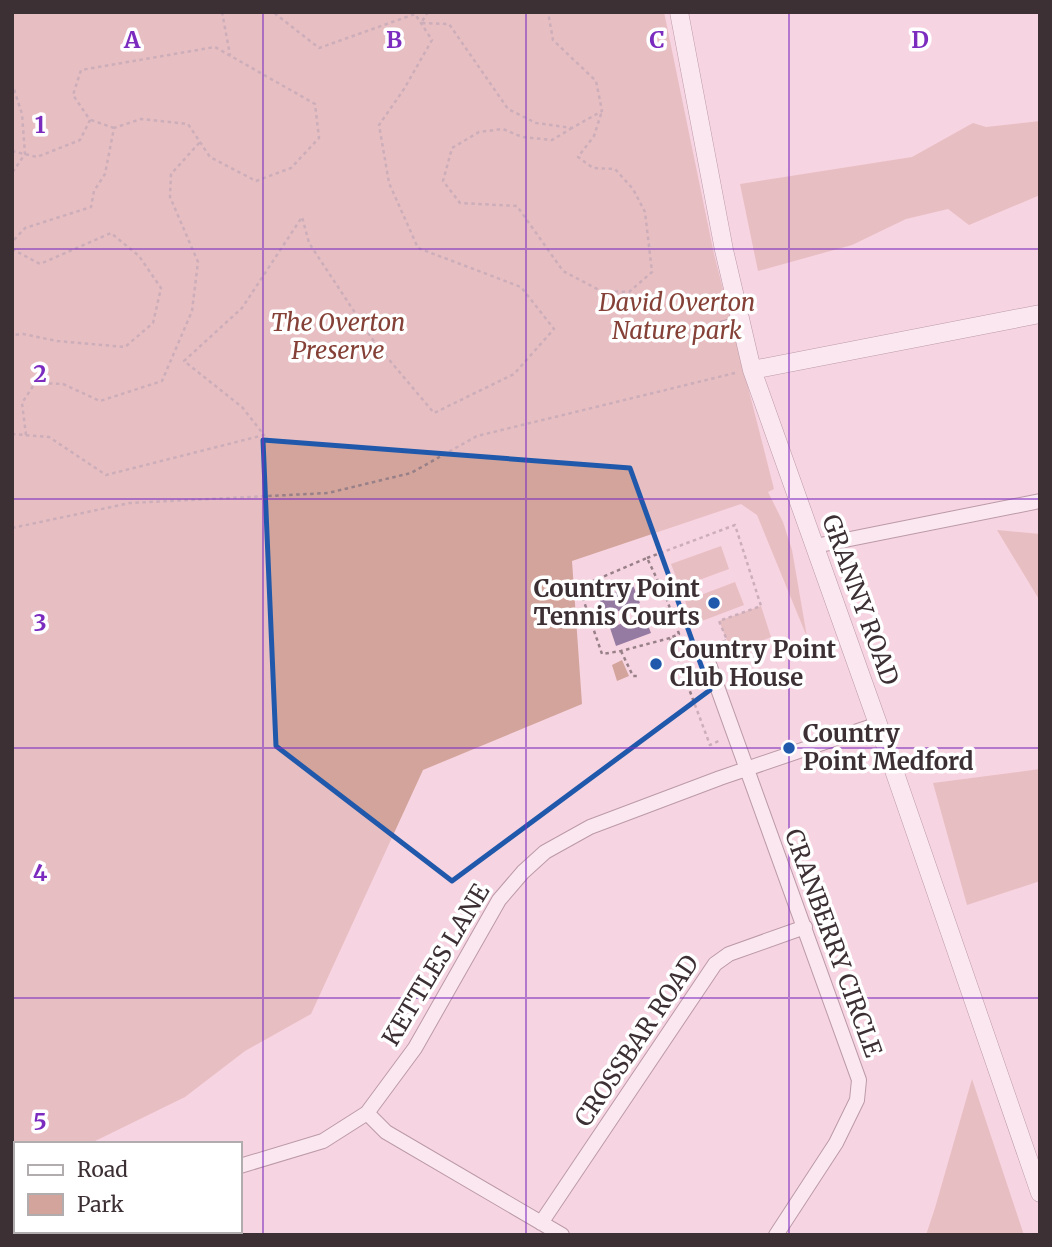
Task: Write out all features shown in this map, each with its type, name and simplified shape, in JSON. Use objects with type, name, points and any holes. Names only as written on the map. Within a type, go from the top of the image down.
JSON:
[{"type":"street","name":"GRANNY ROAD","points":[[682,13],[724,250],[752,370],[1040,1192]]},
{"type":"street","points":[[752,370],[1040,314]]},
{"type":"street","points":[[815,546],[1040,501]]},
{"type":"street","name":"CRANBERRY CIRCLE","points":[[705,653],[859,1080],[857,1100],[835,1143],[776,1235]]},
{"type":"street","name":"KETTLES LANE","points":[[242,1165],[323,1141],[367,1113],[415,1048],[499,900],[545,852],[590,827],[878,724]]},
{"type":"street","name":"CROSSBAR ROAD","points":[[541,1223],[715,964],[729,954],[805,927]]},
{"type":"street","points":[[367,1113],[386,1132],[562,1235]]},
{"type":"lane","points":[[708,329],[740,320]]},
{"type":"path","points":[[222,12],[230,55]]},
{"type":"path","points":[[12,434],[49,437],[106,475],[264,435],[242,407],[184,361],[242,308],[302,217],[309,243],[375,343],[434,413],[514,374],[554,328],[521,287],[418,248],[389,183],[379,124],[404,89],[432,40],[415,14],[319,48],[273,12]]},
{"type":"path","points":[[421,23],[428,12]]},
{"type":"path","points":[[548,12],[553,40],[596,80],[603,111],[594,136],[579,157],[593,168],[615,169],[634,189],[645,212],[652,272],[629,292],[601,290],[563,271],[517,206],[460,203],[443,181],[452,148],[479,132],[503,129],[522,137],[552,140],[603,111]]},
{"type":"path","points":[[421,23],[449,24],[508,108],[537,122],[572,128]]},
{"type":"path","points":[[215,47],[230,55],[315,104],[319,138],[291,168],[256,181],[210,157],[188,124],[141,119],[114,128],[90,120],[73,95],[81,70],[215,47]]},
{"type":"path","points":[[12,83],[22,114],[25,154],[12,173]]},
{"type":"path","points":[[12,151],[37,157],[80,140],[90,120]]},
{"type":"path","points":[[12,242],[25,228],[91,207],[94,191],[105,174],[114,128]]},
{"type":"path","points":[[26,435],[22,402],[35,383],[64,384],[100,401],[162,382],[192,311],[198,262],[170,197],[171,174],[200,142]]},
{"type":"path","points":[[12,249],[40,264],[111,233],[139,256],[161,288],[153,323],[125,347],[57,341],[23,334],[12,335]]},
{"type":"path","points":[[12,528],[130,503],[328,493],[411,473],[477,436],[752,370]]},
{"type":"path","points":[[647,558],[667,600],[679,634],[621,652],[602,654],[579,587],[647,558],[735,525],[761,606],[719,621],[727,640]]},
{"type":"path","points":[[670,638],[710,745],[725,739]]},
{"type":"path","points":[[621,652],[633,676],[640,676]]},
{"type":"highlighted area","points":[[263,440],[630,468],[710,690],[452,881],[276,746]]},
{"type":"green space","name":"The Overton Preserve","points":[[12,12],[664,12],[714,254],[774,489],[768,492],[783,522],[792,550],[807,637],[757,515],[741,504],[572,561],[582,704],[423,770],[311,1014],[245,1051],[185,1097],[93,1142],[14,1142],[14,1164]]},
{"type":"green space","points":[[1040,121],[1040,195],[969,225],[948,209],[906,219],[852,245],[758,271],[740,184],[912,157],[973,123],[986,127]]},
{"type":"green space","points":[[997,530],[1040,534],[1040,601]]},
{"type":"green space","name":"Country Point Tennis Courts","points":[[721,546],[729,569],[680,587],[671,564]]},
{"type":"green space","name":"Country Point Tennis Courts","points":[[735,582],[744,605],[694,624],[685,601]]},
{"type":"green space","points":[[761,606],[771,637],[732,653],[719,621]]},
{"type":"green space","points":[[622,660],[629,676],[617,681],[612,665]]},
{"type":"green space","points":[[1040,769],[1040,881],[967,905],[933,783]]},
{"type":"green space","points":[[972,1079],[1024,1235],[926,1235]]},
{"type":"shaded area","points":[[633,585],[640,603],[605,616],[599,598]]},
{"type":"shaded area","points":[[644,615],[651,633],[616,646],[610,628]]},
{"type":"place","name":"Country Point Tennis Courts","points":[[714,603]]},
{"type":"place","name":"Country Point Club House","points":[[656,664]]},
{"type":"place","name":"Country Point Medford","points":[[789,748]]},
{"type":"park label","name":"David Overton Nature park","points":[[677,317]]}]
